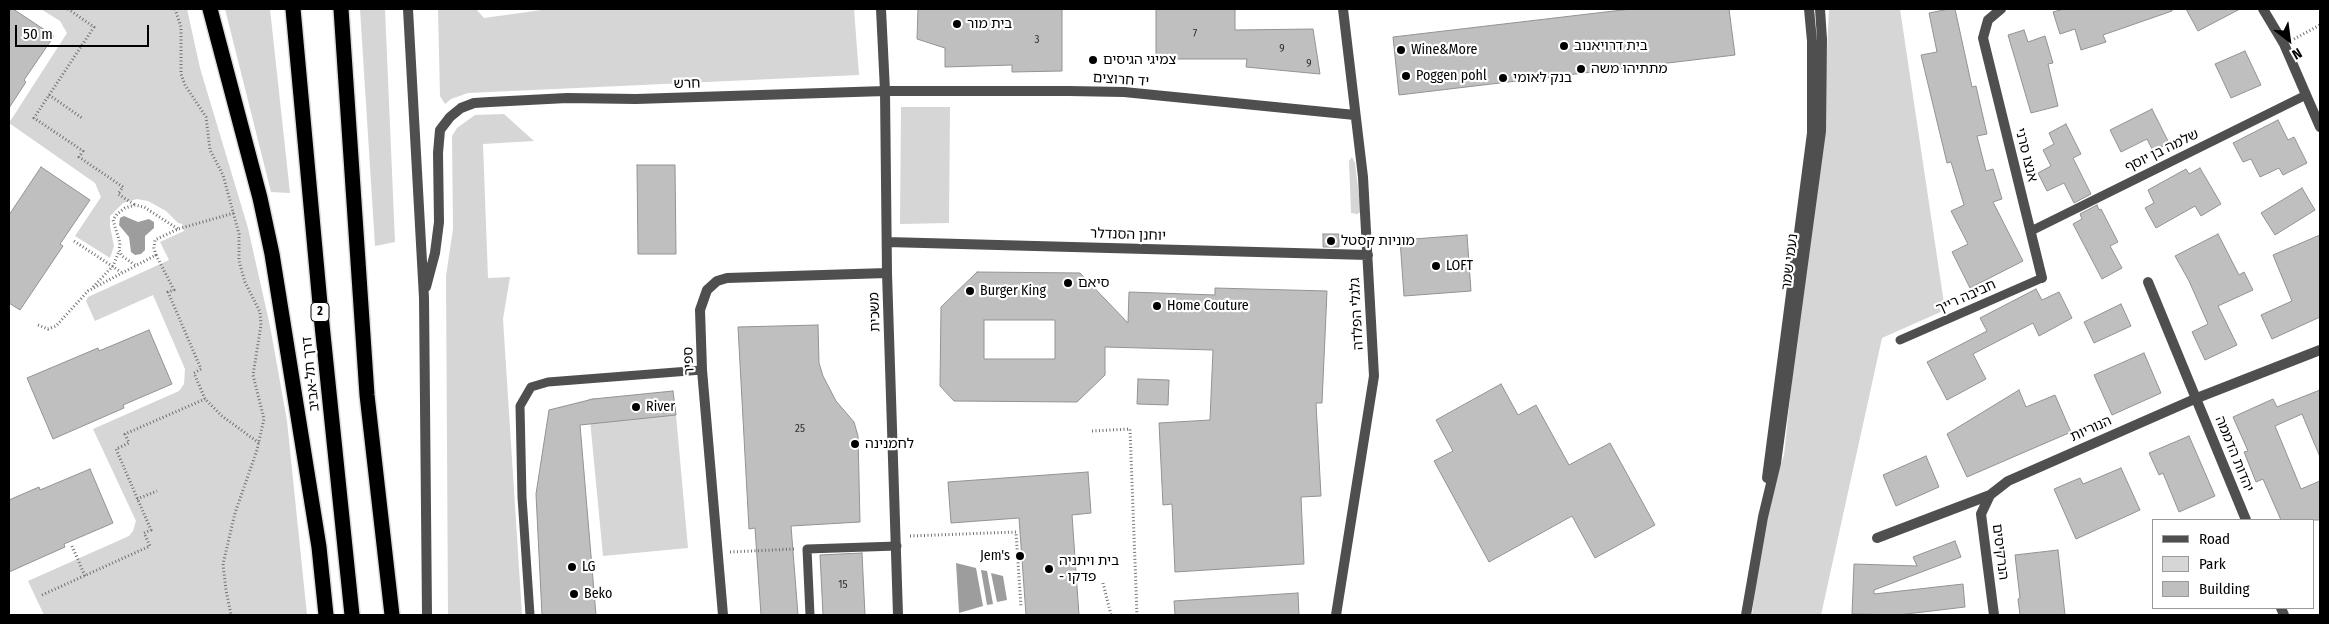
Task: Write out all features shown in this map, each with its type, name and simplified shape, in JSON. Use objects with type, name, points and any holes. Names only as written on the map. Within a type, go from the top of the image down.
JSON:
[{"type":"highway","points":[[210,9],[260,198],[273,262],[319,547],[326,615]]},
{"type":"highway","name":"דרך תל-אביב","points":[[293,9],[321,315],[352,615]]},
{"type":"highway","points":[[341,9],[367,395],[392,615]]},
{"type":"street","points":[[408,9],[424,298],[427,615]]},
{"type":"street","name":"משכית","points":[[881,9],[885,91],[887,273],[898,615]]},
{"type":"street","name":"גלגלי הפלדה","points":[[1336,615],[1374,376],[1363,177],[1343,9]]},
{"type":"street","name":"נעמי שמר","points":[[1763,517],[1770,450],[1812,133],[1812,41],[1809,9]]},
{"type":"street","name":"נעמי שמר","points":[[1746,615],[1763,517],[1776,463],[1821,131],[1822,40],[1820,9]]},
{"type":"street","name":"אנצו סרני","points":[[2001,9],[1988,20],[1984,38],[2042,278]]},
{"type":"street","points":[[2263,9],[2284,44],[2320,127]]},
{"type":"street","name":"חרש","points":[[424,298],[435,253],[439,222],[438,153],[440,130],[450,117],[461,108],[474,103],[568,98],[636,99],[885,91]]},
{"type":"street","name":"יד חרוצים","points":[[885,91],[1124,92],[1355,115]]},
{"type":"street","name":"יוחנן הסנדלר","points":[[887,242],[1368,255]]},
{"type":"street","name":"ספיר","points":[[723,615],[702,370],[700,310],[707,290],[717,281],[727,278],[887,273]]},
{"type":"street","name":"יהדות הדממה","points":[[2148,282],[2246,519]]},
{"type":"street","name":"הנוריות","points":[[1877,538],[1990,495],[2008,481],[2197,398],[2320,350]]},
{"type":"street","name":"הנרקיסים","points":[[1990,495],[1981,514],[1994,615]]},
{"type":"lane","name":"שלמה בן יוסף","points":[[2031,231],[2306,95]]},
{"type":"lane","name":"חביבה רייך","points":[[1900,340],[2042,278]]},
{"type":"lane","points":[[530,615],[522,497],[520,406],[531,387],[548,382],[702,370]]},
{"type":"lane","points":[[810,615],[807,549],[897,546]]},
{"type":"path","points":[[68,9],[94,27],[34,118],[83,151],[79,157],[122,187],[118,194],[136,205],[151,211],[178,229]]},
{"type":"path","points":[[176,9],[181,27],[181,74],[185,85],[206,117],[210,150],[223,175],[239,234],[238,261],[245,282],[260,312],[261,325],[253,375],[264,419],[259,443],[235,513],[224,564],[226,590],[232,615]]},
{"type":"path","points":[[2284,44],[2320,25]]},
{"type":"path","points":[[49,96],[82,118]]},
{"type":"path","points":[[38,325],[48,329],[56,326],[114,266],[120,243],[113,220],[116,214],[125,208],[136,205]]},
{"type":"path","points":[[234,213],[178,229],[154,240],[154,248],[174,290],[168,292],[202,369],[194,373],[205,399],[222,416],[259,443]]},
{"type":"path","points":[[74,241],[121,272]]},
{"type":"path","points":[[119,250],[122,256],[135,265]]},
{"type":"path","points":[[88,292],[121,272],[156,255]]},
{"type":"path","points":[[42,595],[150,546],[144,533],[150,530],[116,449],[129,442],[125,434],[205,399]]},
{"type":"path","points":[[1092,431],[1130,429],[1137,615]]},
{"type":"path","points":[[138,499],[157,491]]},
{"type":"path","points":[[910,536],[1016,532],[1021,607]]},
{"type":"path","points":[[72,546],[85,576]]},
{"type":"path","points":[[719,553],[807,549]]},
{"type":"path","points":[[1103,583],[1111,615]]},
{"type":"green space","points":[[41,9],[187,9],[200,68],[248,228],[270,326],[287,421],[307,615],[44,615],[28,581],[129,536],[133,531],[136,521],[93,429],[179,391],[184,384],[185,369],[153,295],[95,321],[86,301],[88,297],[169,260],[160,242],[184,231],[182,224],[178,223],[166,211],[148,201],[137,199],[123,203],[110,216],[114,246],[110,258],[75,236],[101,197],[95,183],[9,123],[67,33],[60,21]]},
{"type":"green space","points":[[225,9],[270,9],[290,193],[271,192]]},
{"type":"green space","points":[[360,9],[385,9],[395,242],[375,246]]},
{"type":"green space","points":[[438,9],[476,9],[484,18],[549,9],[854,9],[859,75],[468,93],[451,99],[445,104],[440,96]]},
{"type":"green space","points":[[1829,9],[1900,9],[1945,310],[1882,338],[1821,615],[1752,615],[1763,517],[1784,455],[1799,312],[1823,136]]},
{"type":"green space","points":[[901,107],[950,107],[949,223],[900,224]]},
{"type":"green space","points":[[504,114],[534,141],[483,144],[488,278],[510,277],[503,319],[522,615],[448,615],[446,276],[453,229],[452,136],[457,128],[475,115]]},
{"type":"green space","points":[[1352,157],[1355,163],[1361,212],[1357,214],[1351,213],[1349,161]]},
{"type":"green space","points":[[596,398],[599,422],[676,415],[688,548],[603,556],[588,399]]},
{"type":"shaded area","points":[[124,216],[138,222],[149,219],[154,222],[154,228],[145,236],[145,250],[141,254],[135,255],[131,252],[129,237],[119,225],[120,218]]},
{"type":"shaded area","points":[[956,563],[976,568],[983,606],[959,613]]},
{"type":"shaded area","points":[[981,570],[987,571],[993,604],[987,605]]},
{"type":"shaded area","points":[[991,573],[1003,576],[1007,600],[997,602]]},
{"type":"building","points":[[9,9],[13,9],[54,36],[24,80],[26,82],[9,108]]},
{"type":"building","points":[[918,9],[1062,9],[1062,71],[1012,72],[1012,65],[945,67],[945,48],[917,39]]},
{"type":"building","points":[[1156,9],[1235,9],[1235,30],[1313,29],[1320,74],[1246,67],[1247,59],[1156,59]]},
{"type":"building","name":"בית דרויאנוב","points":[[1631,9],[1729,9],[1735,55],[1399,95],[1393,37]]},
{"type":"building","points":[[1955,9],[1972,87],[1976,86],[1987,134],[1977,136],[1986,171],[1993,169],[2002,199],[1993,202],[2023,261],[1970,288],[1952,252],[1968,244],[1951,211],[1964,205],[1951,162],[1947,163],[1921,55],[1937,52],[1929,13]]},
{"type":"building","points":[[2064,9],[2172,9],[2172,11],[2103,35],[2106,42],[2081,50],[2075,29],[2060,34],[2053,12]]},
{"type":"building","points":[[2186,9],[2240,9],[2198,31]]},
{"type":"building","points":[[2024,30],[2028,42],[2045,36],[2053,63],[2048,64],[2058,106],[2031,113],[2008,35]]},
{"type":"building","points":[[2245,51],[2261,85],[2231,98],[2215,64]]},
{"type":"building","points":[[2152,109],[2169,143],[2153,151],[2147,139],[2121,152],[2110,130]]},
{"type":"building","points":[[2278,120],[2288,140],[2294,137],[2307,163],[2283,175],[2279,168],[2260,177],[2251,159],[2243,162],[2233,143]]},
{"type":"building","points":[[2066,124],[2081,154],[2073,158],[2091,194],[2074,203],[2064,183],[2047,191],[2038,173],[2051,166],[2043,150],[2054,144],[2049,133]]},
{"type":"building","points":[[637,165],[675,165],[676,254],[638,254]]},
{"type":"building","points":[[41,167],[90,200],[60,244],[63,246],[20,310],[9,303],[9,215]]},
{"type":"building","points":[[2200,168],[2221,204],[2201,216],[2195,206],[2156,228],[2145,208],[2154,203],[2148,190],[2186,169],[2189,174]]},
{"type":"building","points":[[2302,188],[2315,210],[2275,235],[2261,213]]},
{"type":"building","points":[[2097,205],[2099,210],[2101,209],[2118,242],[2110,246],[2122,268],[2102,279],[2073,224],[2082,219],[2080,214]]},
{"type":"building","name":"מוניות קסטל","points":[[1323,234],[1339,234],[1339,247],[1323,247]]},
{"type":"building","points":[[2218,234],[2239,275],[2244,272],[2253,290],[2218,306],[2237,345],[2205,360],[2192,332],[2208,324],[2189,281],[2175,256]]},
{"type":"building","points":[[1467,235],[1471,291],[1404,296],[1400,240]]},
{"type":"building","points":[[2320,235],[2320,317],[2272,339],[2261,315],[2292,301],[2273,255]]},
{"type":"building","points":[[977,272],[1080,273],[1128,323],[1129,292],[1215,295],[1215,288],[1327,291],[1322,403],[1316,403],[1321,496],[1301,497],[1304,564],[1175,572],[1172,504],[1163,505],[1159,423],[1210,420],[1213,350],[1105,347],[1105,375],[1077,402],[954,401],[940,386],[941,307]],"holes":[[[984,320],[1055,320],[1055,359],[984,359]]]},
{"type":"building","points":[[2036,289],[2042,300],[2059,292],[2072,318],[2039,336],[2033,323],[1973,354],[1986,379],[1947,400],[1927,362],[1987,331],[1980,318]]},
{"type":"building","points":[[2121,304],[2131,326],[2094,343],[2084,322]]},
{"type":"building","points":[[818,325],[819,363],[823,376],[836,401],[854,422],[858,436],[860,522],[791,526],[798,615],[761,615],[755,528],[749,529],[738,327]]},
{"type":"building","points":[[149,330],[172,384],[123,405],[124,408],[53,439],[27,378],[98,348],[99,351]]},
{"type":"building","points":[[2144,353],[2161,393],[2112,415],[2094,375]]},
{"type":"building","points":[[1138,379],[1169,380],[1168,405],[1137,404]]},
{"type":"building","points":[[1501,384],[1518,415],[1536,405],[1569,465],[1610,443],[1655,525],[1595,558],[1572,516],[1489,562],[1434,461],[1453,451],[1436,420]]},
{"type":"building","points":[[2019,390],[2026,407],[2055,395],[2071,432],[1967,477],[1947,434]]},
{"type":"building","points":[[2320,390],[2320,457],[2302,414],[2275,426],[2301,489],[2320,481],[2320,520],[2281,519],[2263,479],[2256,482],[2244,452],[2248,451],[2233,417],[2273,399],[2277,407]]},
{"type":"building","points":[[673,391],[676,415],[580,425],[596,615],[542,615],[536,494],[549,410],[593,399]]},
{"type":"building","points":[[2189,436],[2215,496],[2179,512],[2163,473],[2159,475],[2149,453]]},
{"type":"building","points":[[1926,456],[1939,487],[1896,506],[1883,475]]},
{"type":"building","points":[[2121,468],[2140,510],[2076,539],[2054,489],[2080,478],[2083,484]]},
{"type":"building","points":[[90,469],[113,523],[64,544],[65,547],[9,572],[9,500],[39,487],[40,490]]},
{"type":"building","name":"בית ויתניה - פדקו","points":[[1088,472],[1091,513],[1072,515],[1079,615],[1026,615],[1019,518],[951,523],[948,482]]},
{"type":"building","points":[[1955,541],[1961,557],[1874,590],[1874,594],[1963,584],[1965,607],[1898,615],[1852,614],[1854,564],[1917,566],[1913,557]]},
{"type":"building","points":[[2058,550],[2065,615],[2020,615],[2015,555]]},
{"type":"building","points":[[862,553],[865,615],[823,615],[820,555]]},
{"type":"building","points":[[1298,593],[1299,615],[1175,615],[1174,601]]},
{"type":"place","name":"בית מור","points":[[957,24]]},
{"type":"place","name":"בית דרויאנוב","points":[[1564,46]]},
{"type":"place","name":"Wine&More","points":[[1401,50]]},
{"type":"place","name":"צמיגי הגיסים","points":[[1093,60]]},
{"type":"place","name":"מתתיהו משה","points":[[1581,69]]},
{"type":"place","name":"Poggen pohl","points":[[1406,76]]},
{"type":"place","name":"בנק לאומי","points":[[1503,78]]},
{"type":"place","name":"מוניות קסטל","points":[[1331,241]]},
{"type":"place","name":"LOFT","points":[[1436,266]]},
{"type":"place","name":"סיאם","points":[[1068,283]]},
{"type":"place","name":"Burger King","points":[[970,291]]},
{"type":"place","name":"Home Couture","points":[[1157,306]]},
{"type":"place","name":"River","points":[[636,407]]},
{"type":"place","name":"לחמנינה","points":[[855,444]]},
{"type":"place","name":"Jem's","points":[[1020,556]]},
{"type":"place","name":"LG","points":[[572,567]]},
{"type":"place","name":"בית ויתניה - פדקו","points":[[1049,569]]},
{"type":"place","name":"Beko","points":[[574,594]]}]
